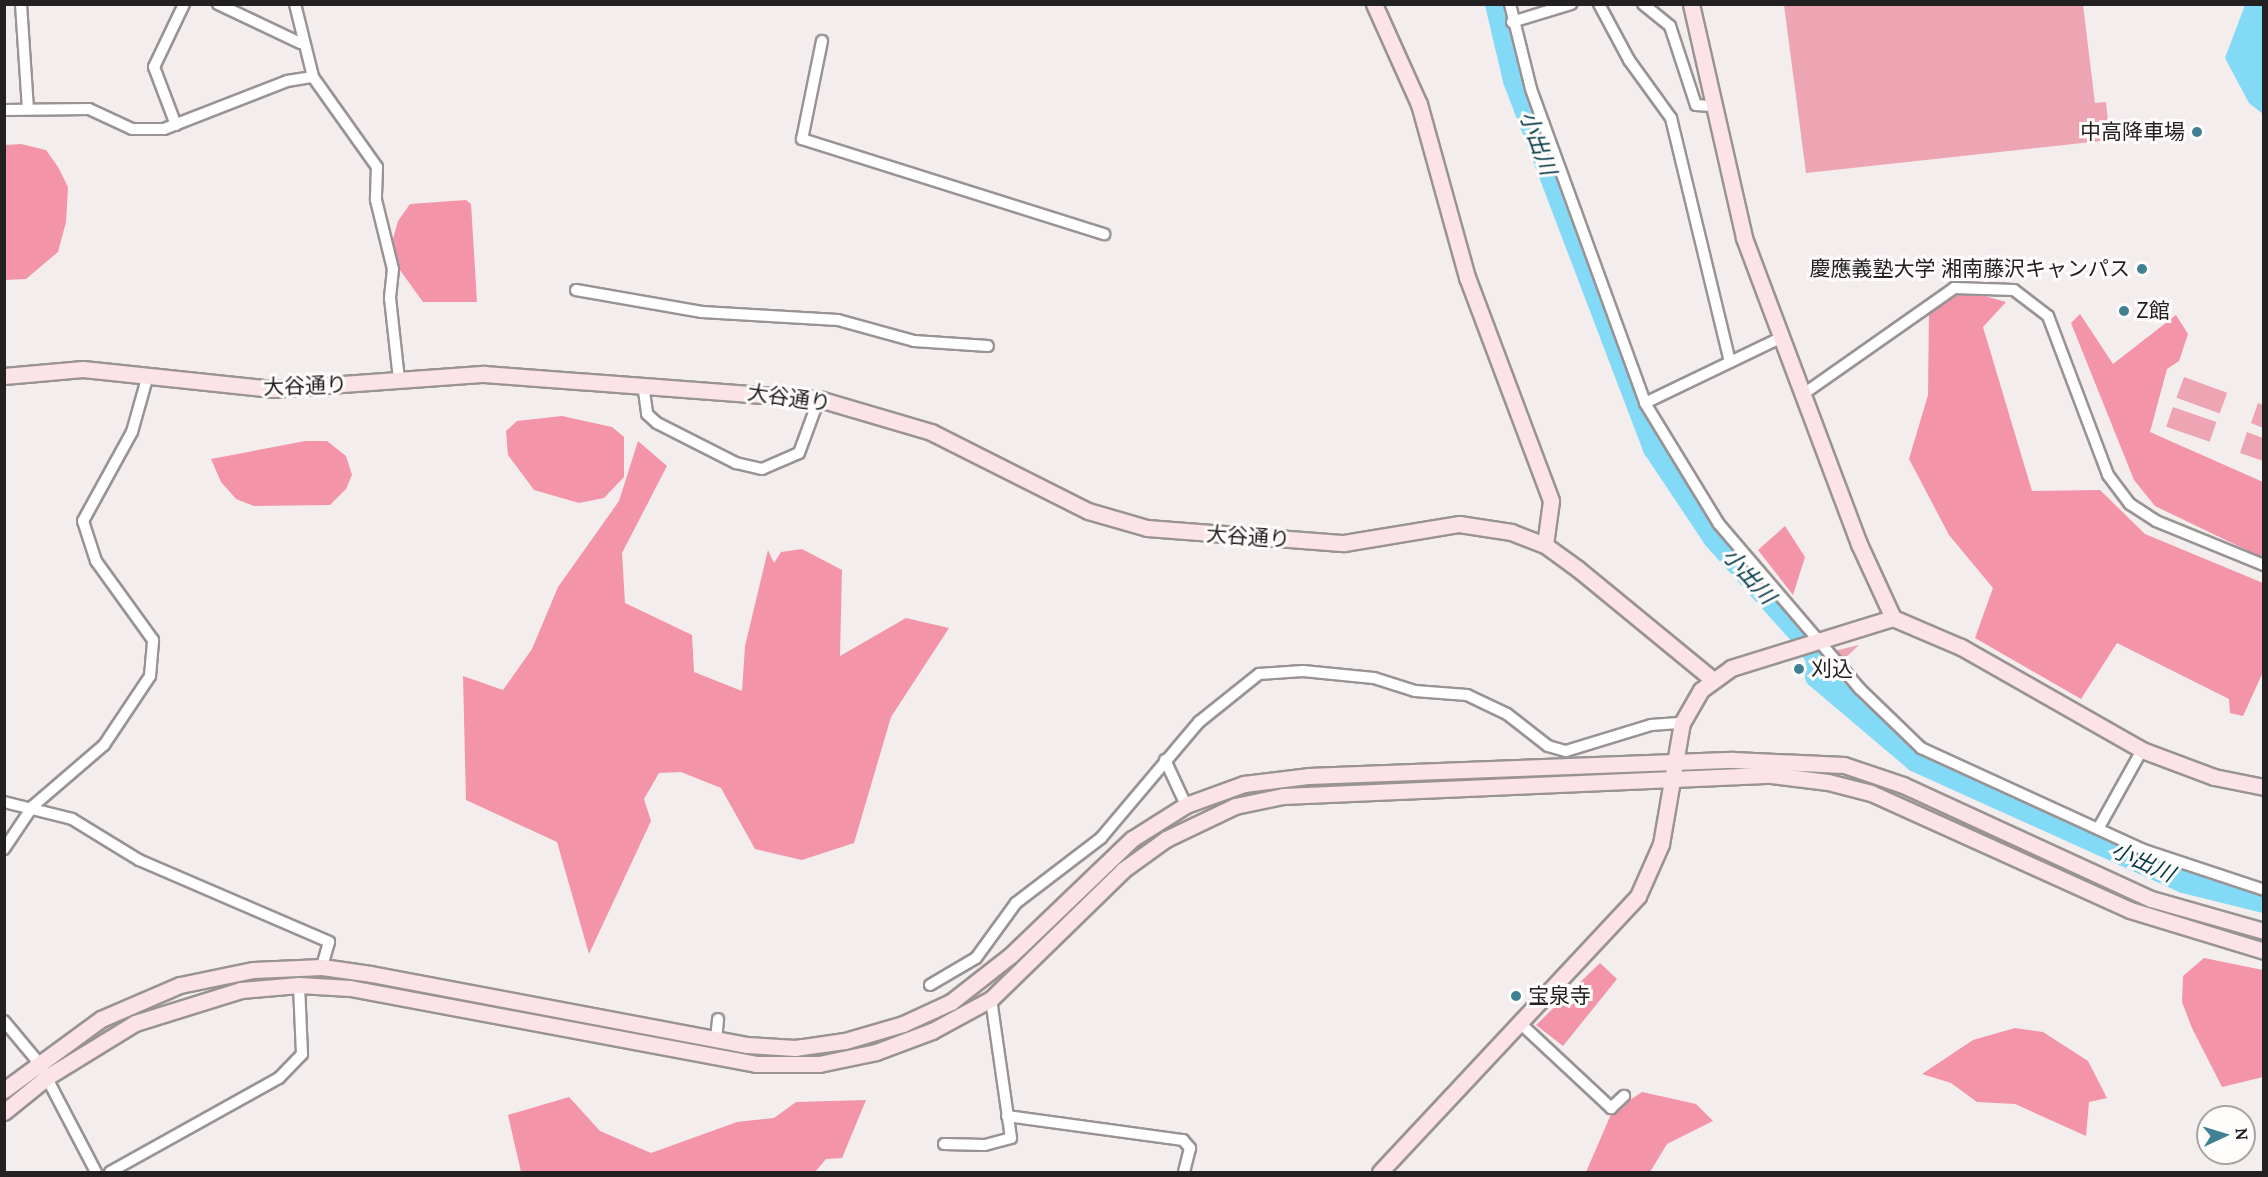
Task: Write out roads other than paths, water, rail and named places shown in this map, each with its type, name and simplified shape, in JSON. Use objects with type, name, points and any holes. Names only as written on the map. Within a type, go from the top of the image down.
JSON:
[{"type":"street","points":[[21,4],[28,109]]},
{"type":"street","points":[[176,125],[154,67],[184,4]]},
{"type":"street","points":[[218,4],[300,43]]},
{"type":"street","points":[[295,4],[300,43],[313,77],[376,167],[376,200],[393,269],[390,298],[399,380]]},
{"type":"street","points":[[1374,4],[1419,104],[1467,277],[1551,501],[1545,545]]},
{"type":"street","points":[[1510,4],[1512,22],[1531,89],[1645,403],[1696,495],[1812,643],[1921,748],[2189,869],[2264,890]]},
{"type":"street","points":[[1512,22],[1571,4]]},
{"type":"street","points":[[1599,4],[1629,60],[1671,117],[1730,362]]},
{"type":"street","points":[[1643,4],[1670,26],[1696,105],[1712,106]]},
{"type":"street","points":[[1691,4],[1712,106],[1744,238],[1802,395],[1893,618]]},
{"type":"street","points":[[822,41],[802,139],[1104,234]]},
{"type":"street","points":[[4,110],[89,109],[132,129],[176,125],[287,81],[313,77]]},
{"type":"street","points":[[1802,395],[1954,288],[2014,290],[2048,316],[2108,475],[2130,504],[2156,521],[2264,566]]},
{"type":"street","points":[[576,290],[702,312],[838,321],[914,341],[988,346]]},
{"type":"street","points":[[1645,403],[1780,338]]},
{"type":"street","name":"大谷通り","points":[[4,376],[58,369],[147,375],[273,389],[484,374],[643,384],[819,399],[931,432],[1069,503],[1148,528],[1344,543],[1459,524],[1494,527],[1545,545],[1712,679]]},
{"type":"street","points":[[4,849],[33,806],[104,745],[150,676],[155,659],[144,621],[101,570],[82,521],[132,432],[147,375]]},
{"type":"street","points":[[643,384],[647,414],[657,423],[736,463],[762,469],[799,453],[819,399]]},
{"type":"street","points":[[1380,1173],[1638,896],[1661,844],[1674,781],[1682,723],[1712,679],[1812,643],[1893,618],[1961,647],[2142,750],[2214,777],[2264,787]]},
{"type":"street","points":[[930,985],[976,958],[1016,903],[1101,838],[1165,760],[1241,687],[1259,674],[1282,671],[1374,678],[1415,691],[1467,695],[1507,714],[1548,746],[1566,750],[1651,725],[1682,723]]},
{"type":"street","points":[[2098,829],[2142,750]]},
{"type":"street","points":[[1165,760],[1186,805]]},
{"type":"street","points":[[4,1090],[101,1019],[180,985],[253,970],[322,967],[716,1039],[795,1048],[845,1041],[903,1024],[951,1002],[1011,955],[1132,839],[1186,805],[1244,784],[1308,776],[1676,761],[1844,765],[1903,785],[2151,899],[2264,931]]},
{"type":"street","points":[[4,1112],[47,1077],[135,1023],[185,1003],[299,985],[350,988],[756,1064],[819,1064],[876,1052],[932,1031],[991,999],[1123,870],[1166,838],[1235,806],[1332,793],[1674,781],[1771,775],[1871,793],[2130,910],[2264,951]]},
{"type":"street","points":[[4,802],[33,806],[72,819],[139,860],[329,942],[322,967]]},
{"type":"street","points":[[110,1173],[279,1078],[302,1054],[299,985]]},
{"type":"street","points":[[944,1144],[985,1145],[1011,1138],[1006,1116],[991,999]]},
{"type":"street","points":[[716,1039],[718,1019]]},
{"type":"street","points":[[4,1021],[39,1063],[96,1173]]},
{"type":"street","points":[[1520,1023],[1611,1108],[1624,1096]]},
{"type":"street","points":[[1006,1116],[1184,1140],[1190,1148],[1184,1173]]},
{"type":"water","points":[[2245,5],[2263,5],[2263,114],[2249,103],[2225,58]]},
{"type":"waterway","name":"小出川","points":[[1497,4],[1515,80],[1655,448],[1715,538],[1802,635],[1818,658],[1817,676],[1916,760],[2184,881],[2264,901]]},
{"type":"place","name":"中高降車場","points":[[2197,132]]},
{"type":"place","name":"慶應義塾大学 湘南藤沢キャンパス","points":[[2142,269]]},
{"type":"place","name":"Ζ館","points":[[2124,311]]},
{"type":"place","name":"刈込","points":[[1799,669]]},
{"type":"place","name":"宝泉寺","points":[[1516,996]]}]
